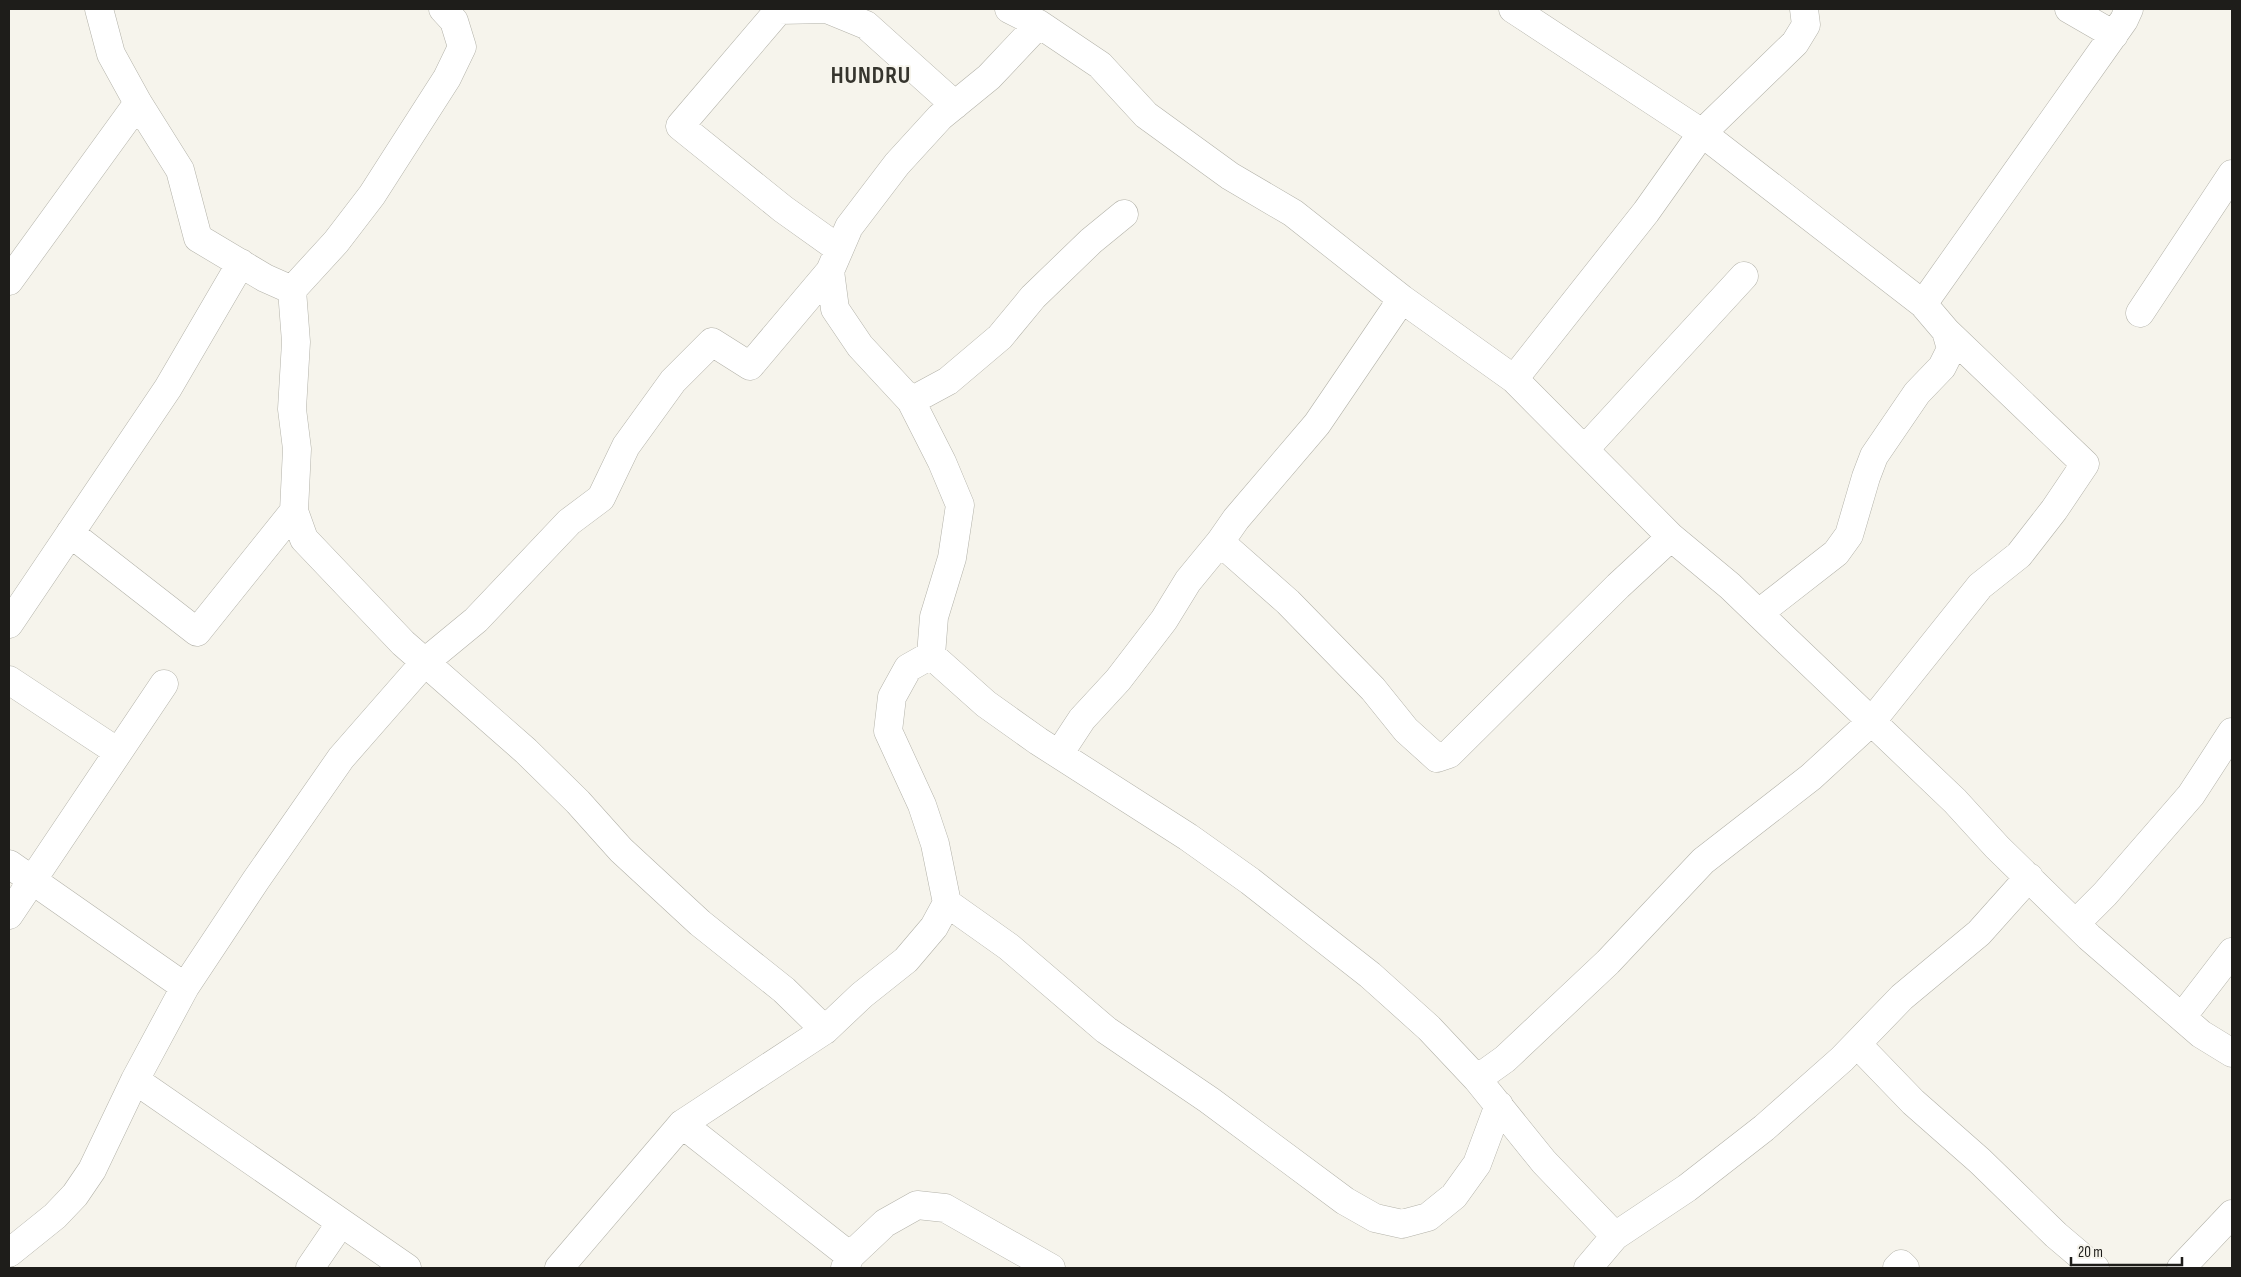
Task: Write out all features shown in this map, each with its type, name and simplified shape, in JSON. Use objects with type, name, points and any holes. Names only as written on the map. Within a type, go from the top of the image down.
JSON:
[{"type":"street","points":[[99,9],[111,54],[138,103],[180,170],[198,238],[265,278],[292,290]]},
{"type":"street","points":[[443,9],[454,21],[462,47],[447,78],[372,195],[336,242],[292,290],[296,342],[292,409],[297,449],[294,511],[304,540],[402,643],[526,751],[578,802],[622,850],[700,923],[784,990],[825,1030]]},
{"type":"street","points":[[931,655],[934,617],[952,558],[960,505],[942,462],[911,401],[860,346],[835,309],[835,260],[782,209],[680,126],[779,10],[827,9],[866,25],[955,105]]},
{"type":"street","points":[[1009,9],[1039,24],[1100,64],[1146,116],[1230,176],[1293,213],[1402,299],[1514,379],[1671,537],[1759,613],[1955,801],[1997,847],[2076,923],[2201,1034],[2232,1053]]},
{"type":"street","points":[[1477,1079],[1505,1058],[1608,962],[1703,861],[1761,818],[1811,777],[1872,721],[1980,586],[2019,555],[2054,510],[2085,464],[1946,331],[1923,304],[1702,132],[1513,9]]},
{"type":"street","points":[[1514,379],[1646,212],[1702,132],[1795,43],[1806,25],[1804,9]]},
{"type":"street","points":[[2069,9],[2114,35]]},
{"type":"street","points":[[1923,304],[2114,35],[2129,9]]},
{"type":"street","points":[[9,1253],[55,1216],[75,1195],[92,1170],[135,1080],[185,987],[256,880],[341,758],[425,662],[476,620],[569,522],[601,498],[626,446],[673,381],[712,342],[750,366],[835,260],[849,227],[897,164],[940,117],[989,77],[1039,24]]},
{"type":"street","points":[[9,282],[138,103]]},
{"type":"street","points":[[2140,313],[2232,174]]},
{"type":"street","points":[[911,401],[948,381],[1000,336],[1033,298],[1091,241],[1124,214]]},
{"type":"street","points":[[9,624],[168,388],[241,263]]},
{"type":"street","points":[[1585,449],[1744,276]]},
{"type":"street","points":[[1059,754],[1082,719],[1118,680],[1164,620],[1188,581],[1236,519],[1317,424],[1402,299]]},
{"type":"street","points":[[1759,613],[1836,553],[1849,535],[1874,456],[1917,393],[1942,367],[1951,348],[1946,331]]},
{"type":"street","points":[[70,533],[197,632],[294,511]]},
{"type":"street","points":[[1220,542],[1288,602],[1373,689],[1406,730],[1437,758],[1450,754],[1618,586],[1671,537]]},
{"type":"street","points":[[931,655],[986,704],[1059,754],[1188,837],[1308,926],[1370,976],[1429,1028],[1477,1079],[1544,1162],[1615,1236]]},
{"type":"street","points":[[558,1268],[682,1124],[825,1030],[862,995],[906,960],[934,928],[948,903],[935,844],[922,805],[888,731],[892,697],[908,668],[931,655]]},
{"type":"street","points":[[9,680],[118,752]]},
{"type":"street","points":[[9,915],[164,684]]},
{"type":"street","points":[[2076,923],[2105,894],[2191,795],[2232,732]]},
{"type":"street","points":[[9,864],[185,987]]},
{"type":"street","points":[[1588,1268],[1615,1236],[1687,1188],[1756,1134],[1857,1044],[1902,997],[1979,933],[2029,877]]},
{"type":"street","points":[[948,903],[1009,947],[1106,1030],[1224,1110],[1345,1201],[1375,1218],[1402,1224],[1419,1220],[1428,1217],[1454,1196],[1477,1164],[1499,1105]]},
{"type":"street","points":[[2182,1017],[2232,952]]},
{"type":"street","points":[[1857,1044],[1913,1102],[1980,1161],[2056,1235],[2096,1268]]},
{"type":"street","points":[[135,1080],[340,1224],[407,1268]]},
{"type":"street","points":[[682,1124],[847,1262],[885,1223],[917,1204],[945,1208],[1051,1268]]},
{"type":"street","points":[[2181,1268],[2232,1214]]},
{"type":"street","points":[[310,1268],[340,1224]]},
{"type":"street","points":[[1896,1268],[1901,1264],[1906,1268]]},
{"type":"district","name":"HUNDRU","points":[[871,75]]}]
